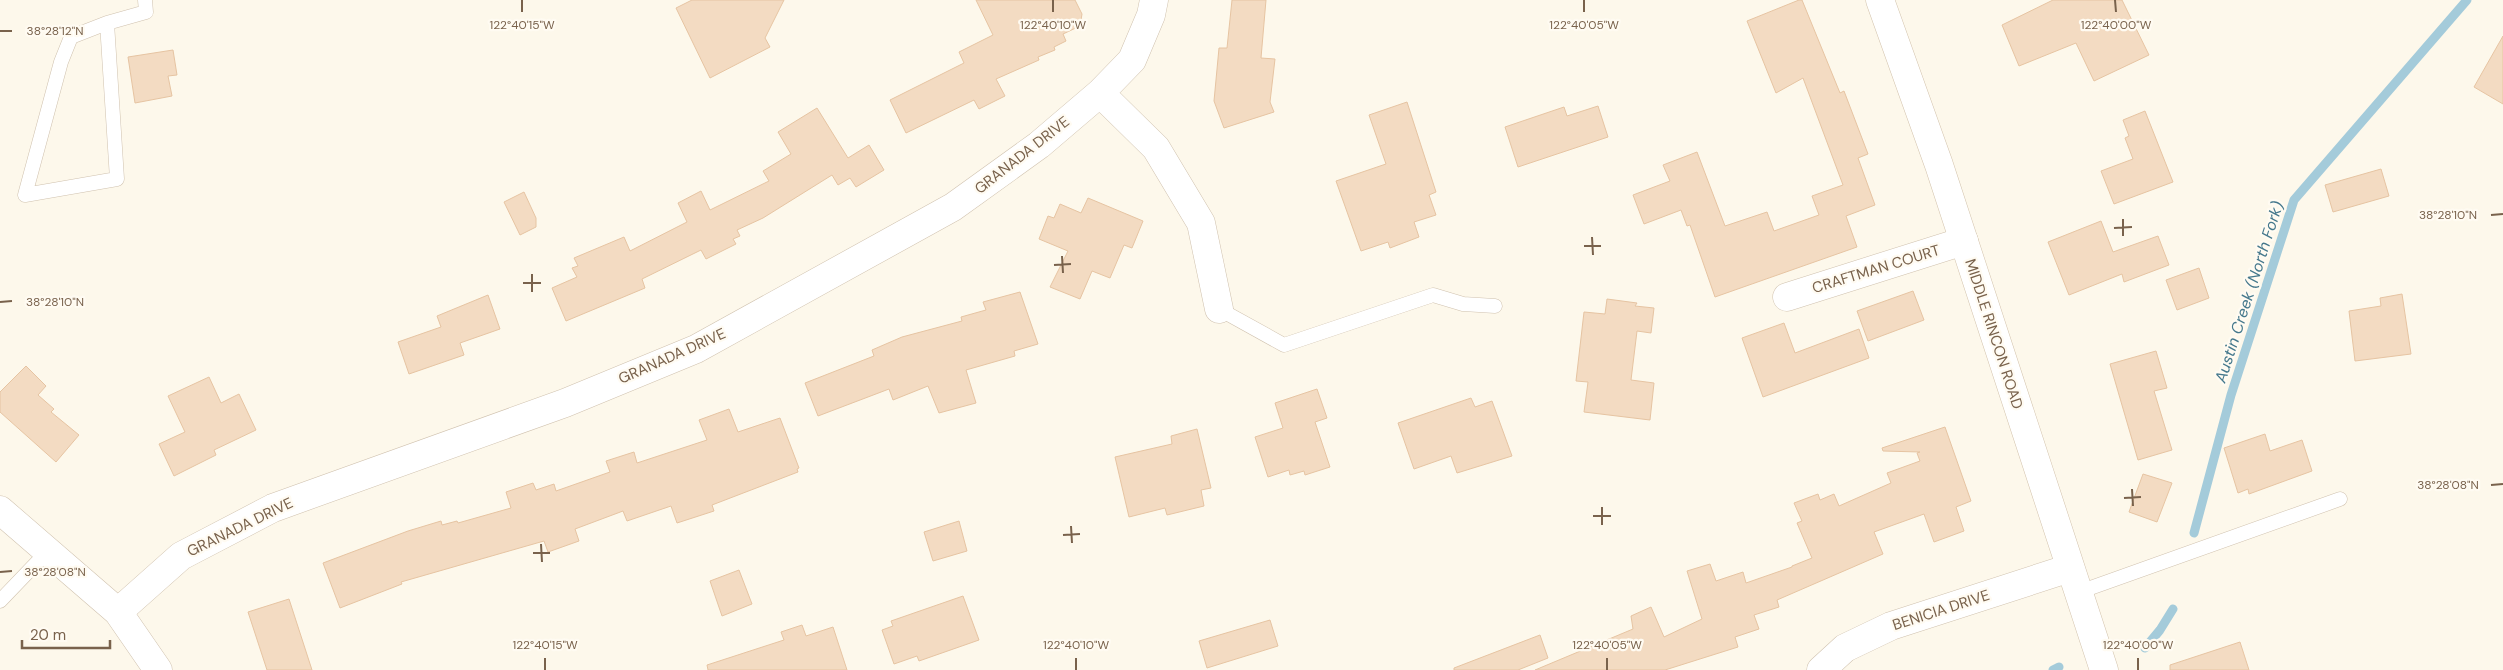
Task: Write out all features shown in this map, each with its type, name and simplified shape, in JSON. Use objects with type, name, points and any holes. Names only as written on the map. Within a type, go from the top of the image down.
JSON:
[{"type":"street","name":"GRANADA DRIVE","points":[[118,612],[181,556],[273,508],[565,403],[696,349],[953,207],[1039,145],[1100,93],[1132,60],[1151,15],[1154,0]]},
{"type":"street","name":"MIDDLE RINCON ROAD","points":[[1880,0],[1911,82],[2104,670]]},
{"type":"street","points":[[1100,93],[1156,148],[1201,224],[1219,309]]},
{"type":"street","name":"CRAFTMAN COURT","points":[[1787,297],[1964,241]]},
{"type":"street","points":[[0,510],[118,612],[158,670]]},
{"type":"street","name":"BENICIA DRIVE","points":[[1821,670],[1846,648],[1891,626],[2074,580]]},
{"type":"lane","points":[[107,23],[117,179],[25,195],[61,62],[71,37],[107,23],[146,12],[145,0]]},
{"type":"lane","points":[[1219,309],[1284,345],[1433,295],[1463,304],[1495,306]]},
{"type":"lane","points":[[2074,580],[2340,499]]},
{"type":"lane","points":[[0,601],[47,552]]},
{"type":"building","points":[[692,0],[784,0],[765,38],[770,47],[710,78],[676,8]]},
{"type":"building","points":[[976,0],[1075,0],[1082,14],[1080,26],[1063,34],[1066,41],[1054,47],[1055,50],[1038,57],[1039,60],[996,79],[1005,96],[979,109],[974,100],[906,133],[890,100],[964,63],[959,52],[993,35]]},
{"type":"building","points":[[1232,0],[1266,0],[1261,58],[1275,59],[1270,102],[1274,112],[1224,128],[1214,101],[1219,48],[1227,48]]},
{"type":"building","points":[[1802,0],[1840,93],[1844,91],[1868,154],[1858,158],[1875,205],[1846,216],[1857,247],[1715,297],[1690,225],[1687,226],[1681,210],[1644,224],[1633,195],[1670,181],[1663,165],[1697,152],[1725,226],[1767,212],[1774,231],[1819,215],[1812,196],[1843,185],[1803,78],[1776,93],[1747,21]]},
{"type":"building","points":[[2053,0],[2122,0],[2149,55],[2094,81],[2076,43],[2019,66],[2002,25]]},
{"type":"building","points":[[2503,36],[2503,104],[2474,87]]},
{"type":"building","points":[[173,50],[177,75],[168,76],[172,96],[135,103],[128,57]]},
{"type":"building","points":[[1407,102],[1436,192],[1429,195],[1436,215],[1414,222],[1419,237],[1390,248],[1388,242],[1361,251],[1336,181],[1386,164],[1369,115]]},
{"type":"building","points":[[1598,106],[1608,137],[1518,167],[1505,127],[1564,107],[1567,116]]},
{"type":"building","points":[[817,108],[848,158],[869,145],[884,170],[856,187],[850,178],[838,185],[832,175],[763,218],[737,230],[740,236],[733,239],[736,244],[706,259],[701,250],[642,279],[645,288],[566,321],[552,288],[577,277],[572,268],[578,266],[574,258],[624,237],[630,251],[687,222],[678,203],[701,191],[710,210],[769,181],[763,171],[791,154],[778,132]]},
{"type":"building","points":[[2145,111],[2173,182],[2114,204],[2101,171],[2133,159],[2125,138],[2129,136],[2123,120]]},
{"type":"building","points":[[2381,169],[2389,196],[2333,212],[2325,185]]},
{"type":"building","points":[[524,192],[536,218],[536,227],[520,235],[504,202]]},
{"type":"building","points":[[1088,198],[1143,221],[1132,248],[1124,245],[1110,278],[1092,271],[1080,299],[1050,287],[1068,251],[1039,239],[1048,216],[1054,218],[1060,204],[1081,213]]},
{"type":"building","points":[[2101,221],[2113,252],[2158,236],[2169,265],[2124,282],[2122,274],[2069,295],[2048,242]]},
{"type":"building","points":[[2199,268],[2209,298],[2177,310],[2166,280]]},
{"type":"building","points":[[1913,291],[1924,320],[1868,341],[1857,311]]},
{"type":"building","points":[[1020,292],[1038,344],[1014,351],[1015,356],[966,370],[976,403],[939,413],[928,386],[893,400],[889,389],[818,416],[805,383],[874,356],[872,350],[902,337],[962,321],[961,317],[986,310],[983,302]]},
{"type":"building","points":[[2402,294],[2411,354],[2355,361],[2349,311],[2381,306],[2380,298]]},
{"type":"building","points":[[488,295],[500,329],[460,343],[464,355],[409,374],[398,342],[441,327],[437,316]]},
{"type":"building","points":[[1607,299],[1637,303],[1635,306],[1654,308],[1651,333],[1637,331],[1631,380],[1654,383],[1650,420],[1584,412],[1588,382],[1576,381],[1584,312],[1605,314]]},
{"type":"building","points":[[1784,323],[1795,353],[1859,329],[1869,358],[1763,397],[1742,338]]},
{"type":"building","points":[[2156,351],[2167,388],[2154,391],[2172,450],[2138,460],[2110,364]]},
{"type":"building","points":[[26,366],[46,386],[38,395],[54,409],[51,412],[79,435],[56,462],[0,412],[0,392]]},
{"type":"building","points":[[209,377],[221,403],[239,394],[256,430],[214,450],[216,455],[174,476],[159,444],[185,432],[168,396]]},
{"type":"building","points":[[1317,389],[1327,418],[1315,422],[1330,467],[1305,475],[1304,471],[1290,475],[1289,470],[1268,477],[1255,437],[1283,428],[1275,403]]},
{"type":"building","points":[[1471,398],[1475,407],[1492,401],[1512,456],[1457,473],[1451,456],[1414,469],[1398,423]]},
{"type":"building","points":[[729,409],[738,432],[780,418],[799,468],[797,469],[798,472],[712,505],[714,511],[677,523],[671,506],[627,521],[623,511],[575,529],[579,541],[548,552],[544,541],[401,582],[402,584],[340,608],[323,563],[408,531],[441,521],[442,525],[457,521],[458,523],[511,508],[506,492],[533,483],[536,490],[554,484],[556,491],[610,472],[606,461],[634,452],[637,463],[707,440],[699,420]]},
{"type":"building","points":[[1945,427],[1971,501],[1956,507],[1964,531],[1934,542],[1924,514],[1874,532],[1883,554],[1777,600],[1779,607],[1754,615],[1759,629],[1735,637],[1738,647],[1665,670],[1535,670],[1633,629],[1631,616],[1651,607],[1664,637],[1702,619],[1687,571],[1710,564],[1716,581],[1743,572],[1746,583],[1812,558],[1797,523],[1802,521],[1794,503],[1818,494],[1820,500],[1834,494],[1839,506],[1891,483],[1887,473],[1920,461],[1917,453],[1920,452],[1883,451],[1882,448]]},
{"type":"building","points":[[1197,429],[1211,488],[1201,490],[1204,506],[1167,515],[1165,508],[1129,517],[1115,457],[1172,444],[1171,436]]},
{"type":"building","points":[[2265,434],[2270,451],[2302,440],[2312,471],[2249,494],[2248,489],[2238,493],[2224,448]]},
{"type":"building","points":[[2143,474],[2172,483],[2157,522],[2129,512]]},
{"type":"building","points":[[959,521],[967,551],[933,561],[924,532]]},
{"type":"building","points":[[739,570],[752,604],[722,616],[710,581]]},
{"type":"building","points":[[963,596],[979,640],[919,661],[917,656],[894,664],[882,630],[893,626],[891,621]]},
{"type":"building","points":[[289,599],[312,670],[267,670],[248,612]]},
{"type":"building","points":[[1270,620],[1278,646],[1207,668],[1199,641]]},
{"type":"building","points":[[802,625],[806,636],[833,627],[847,670],[708,670],[707,665],[784,640],[781,632]]},
{"type":"building","points":[[1540,635],[1548,658],[1518,670],[1454,670],[1454,668]]},
{"type":"building","points":[[2240,642],[2249,670],[2170,670],[2170,665]]},
{"type":"waterway","name":"Austin Creek (North Fork)","points":[[2194,533],[2231,395],[2294,200],[2467,0]]},
{"type":"waterway","name":"Austin Creek (North Fork)","points":[[2145,648],[2160,630],[2173,609]]},
{"type":"waterway","name":"Austin Creek (North Fork)","points":[[2053,670],[2059,667]]}]
